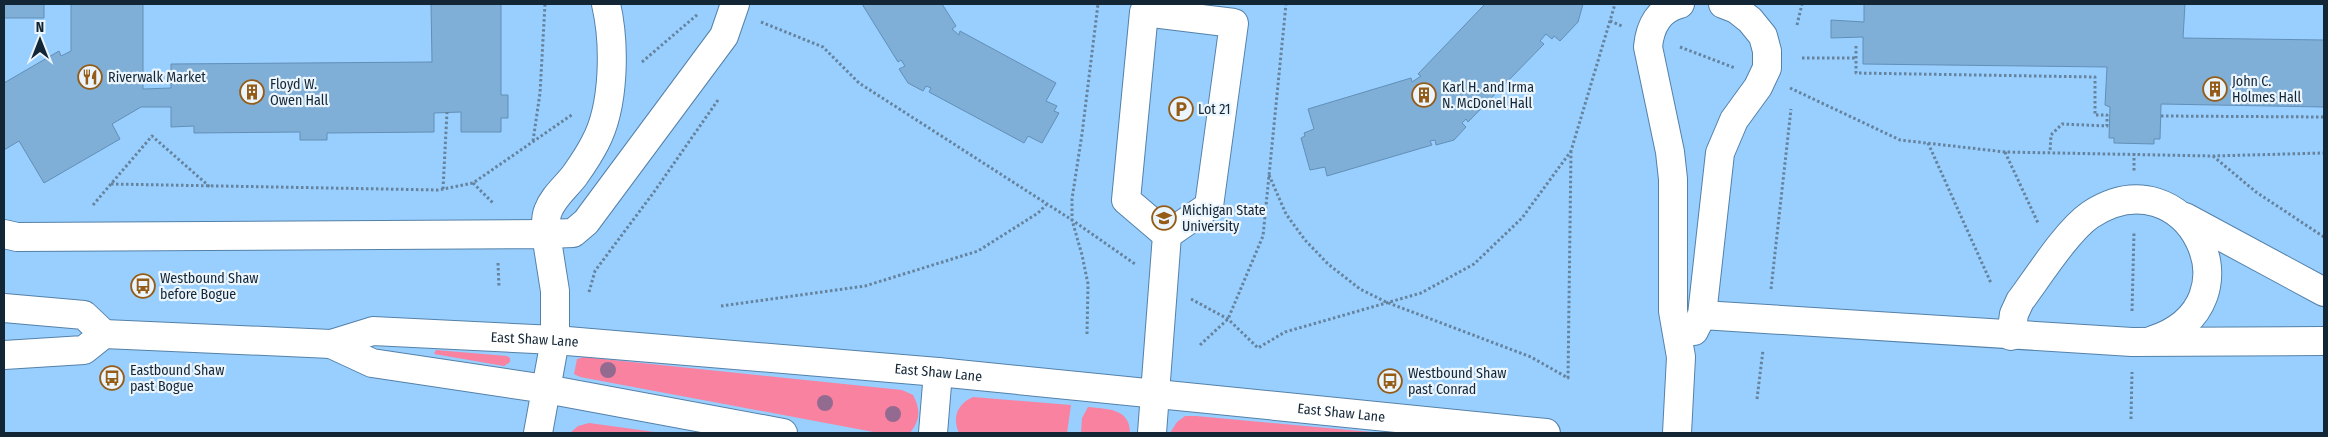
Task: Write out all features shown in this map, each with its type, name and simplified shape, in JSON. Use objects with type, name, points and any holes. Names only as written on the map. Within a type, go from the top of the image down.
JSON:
[{"type":"street","points":[[538,433],[555,340],[555,291],[546,234],[547,213],[555,197],[575,175],[595,142],[602,125],[609,90],[612,51],[610,22],[606,4]]},
{"type":"street","points":[[4,234],[17,237],[573,233],[586,222],[724,36],[735,4]]},
{"type":"street","points":[[1677,433],[1681,357],[1674,311],[1673,180],[1667,134],[1648,47],[1649,36],[1658,16],[1671,6],[1680,4]]},
{"type":"street","points":[[1681,357],[1702,315],[1720,153],[1734,120],[1763,79],[1766,68],[1767,50],[1763,36],[1743,15],[1723,4]]},
{"type":"street","points":[[1144,12],[1234,23],[1209,206],[1167,235],[1126,200],[1144,12]]},
{"type":"street","points":[[2011,336],[2014,314],[2020,301],[2077,226],[2090,215],[2119,202],[2147,201],[2170,208],[2324,292]]},
{"type":"street","points":[[2132,355],[2149,341],[2166,336],[2181,327],[2193,314],[2202,299],[2207,282],[2204,248],[2196,232],[2185,219],[2170,208]]},
{"type":"street","points":[[1152,433],[1167,235]]},
{"type":"street","points":[[4,308],[84,315],[104,334],[84,350],[4,355]]},
{"type":"street","points":[[1702,315],[2011,336],[2132,355],[2324,341]]},
{"type":"street","name":"East Shaw Lane","points":[[104,334],[330,344],[373,331],[555,340],[938,372],[1546,433]]},
{"type":"street","name":"East Shaw Lane","points":[[330,344],[372,363],[546,389],[783,433]]},
{"type":"street","points":[[933,433],[938,372]]},
{"type":"path","points":[[532,142],[540,93],[545,4]]},
{"type":"path","points":[[1087,334],[1088,284],[1072,220],[1072,199],[1098,4]]},
{"type":"path","points":[[1200,345],[1228,318],[1262,236],[1282,23],[1286,4]]},
{"type":"path","points":[[1797,25],[1802,4]]},
{"type":"path","points":[[111,184],[210,187],[443,189],[474,183],[609,90],[702,10]]},
{"type":"path","points":[[758,29],[763,13]]},
{"type":"path","points":[[1610,21],[1799,91],[1900,140],[2005,152],[2212,156],[2324,153]]},
{"type":"path","points":[[1856,46],[1856,73],[2095,77],[2095,115],[2107,115],[2107,126],[2062,124],[2051,135],[2050,152]]},
{"type":"path","points":[[1802,58],[1856,58]]},
{"type":"path","points":[[589,292],[595,271],[654,192],[722,94]]},
{"type":"path","points":[[1757,398],[1791,108]]},
{"type":"path","points":[[443,189],[447,112]]},
{"type":"path","points":[[2161,116],[2324,118]]},
{"type":"path","points":[[87,211],[152,136],[210,187]]},
{"type":"path","points":[[1928,143],[1991,282]]},
{"type":"path","points":[[1269,175],[1286,214],[1305,240],[1328,264],[1360,289],[1386,302],[1531,357],[1568,378],[1570,151]]},
{"type":"path","points":[[2005,152],[2038,224]]},
{"type":"path","points":[[2134,153],[2134,171]]},
{"type":"path","points":[[2212,156],[2256,192],[2324,237]]},
{"type":"path","points":[[720,306],[865,286],[959,257],[978,251],[1038,213],[1046,205]]},
{"type":"path","points":[[2132,313],[2134,224]]},
{"type":"path","points":[[2131,419],[2132,355]]},
{"type":"shaded area","name":"Michigan State University","points":[[4,4],[2324,4],[2324,433],[4,433]]},
{"type":"shaded area","points":[[436,350],[507,356],[510,358],[510,362],[504,366],[434,354]]},
{"type":"shaded area","points":[[584,357],[902,390],[913,395],[918,415],[916,424],[910,433],[879,433],[580,377],[574,374],[577,359]]},
{"type":"shaded area","points":[[973,397],[1071,405],[1067,433],[959,433],[956,422],[957,412],[963,403]]},
{"type":"shaded area","points":[[1088,407],[1116,411],[1122,414],[1129,425],[1130,433],[1081,433],[1082,418]]},
{"type":"shaded area","points":[[1185,416],[1382,433],[1170,433],[1177,422]]},
{"type":"shaded area","points":[[589,423],[662,433],[570,433],[578,426]]},
{"type":"building","points":[[4,4],[44,4],[44,18],[4,18]]},
{"type":"building","name":"Floyd W. Owen Hall","points":[[71,4],[143,4],[143,89],[171,88],[171,64],[432,62],[431,4],[501,4],[501,95],[508,95],[508,118],[501,118],[501,132],[461,132],[461,112],[434,113],[434,132],[327,133],[327,140],[300,140],[300,132],[194,133],[194,126],[171,127],[171,107],[141,107],[112,124],[120,139],[44,183],[19,141],[4,150],[4,83],[59,51],[61,56],[71,51]]},
{"type":"building","points":[[862,4],[942,4],[956,26],[952,29],[959,35],[960,31],[1056,83],[1046,101],[1057,106],[1054,111],[1059,113],[1042,143],[1028,136],[1024,143],[929,92],[931,88],[926,86],[923,91],[908,83],[899,69],[905,66],[901,60],[898,62]]},
{"type":"building","name":"Karl H. and Irma N. McDonel Hall","points":[[1485,4],[1583,4],[1578,22],[1560,41],[1554,36],[1552,39],[1546,34],[1540,41],[1544,44],[1468,122],[1466,119],[1462,123],[1466,127],[1454,140],[1436,145],[1435,140],[1430,141],[1432,145],[1327,176],[1325,167],[1310,170],[1301,138],[1305,136],[1304,133],[1314,129],[1308,109],[1411,78],[1412,82],[1421,76],[1418,74]]},
{"type":"building","name":"John C. Holmes Hall","points":[[1864,4],[2185,4],[2183,38],[2324,40],[2324,107],[2161,104],[2160,139],[2154,139],[2154,144],[2114,143],[2114,138],[2109,138],[2110,107],[2105,105],[2107,67],[1863,64],[1863,37],[1831,38],[1831,20],[1864,22]]},
{"type":"place","name":"Riverwalk Market","points":[[90,77]]},
{"type":"place","name":"John C. Holmes Hall","points":[[2215,89]]},
{"type":"place","name":"Floyd W. Owen Hall","points":[[252,92]]},
{"type":"place","name":"Karl H. and Irma N. McDonel Hall","points":[[1424,95]]},
{"type":"place","name":"Lot 21","points":[[1181,109]]},
{"type":"place","name":"Michigan State University","points":[[1164,218]]},
{"type":"place","name":"Westbound Shaw before Bogue","points":[[143,286]]},
{"type":"place","name":"Eastbound Shaw past Bogue","points":[[112,378]]},
{"type":"place","name":"Westbound Shaw past Conrad","points":[[1390,381]]}]
